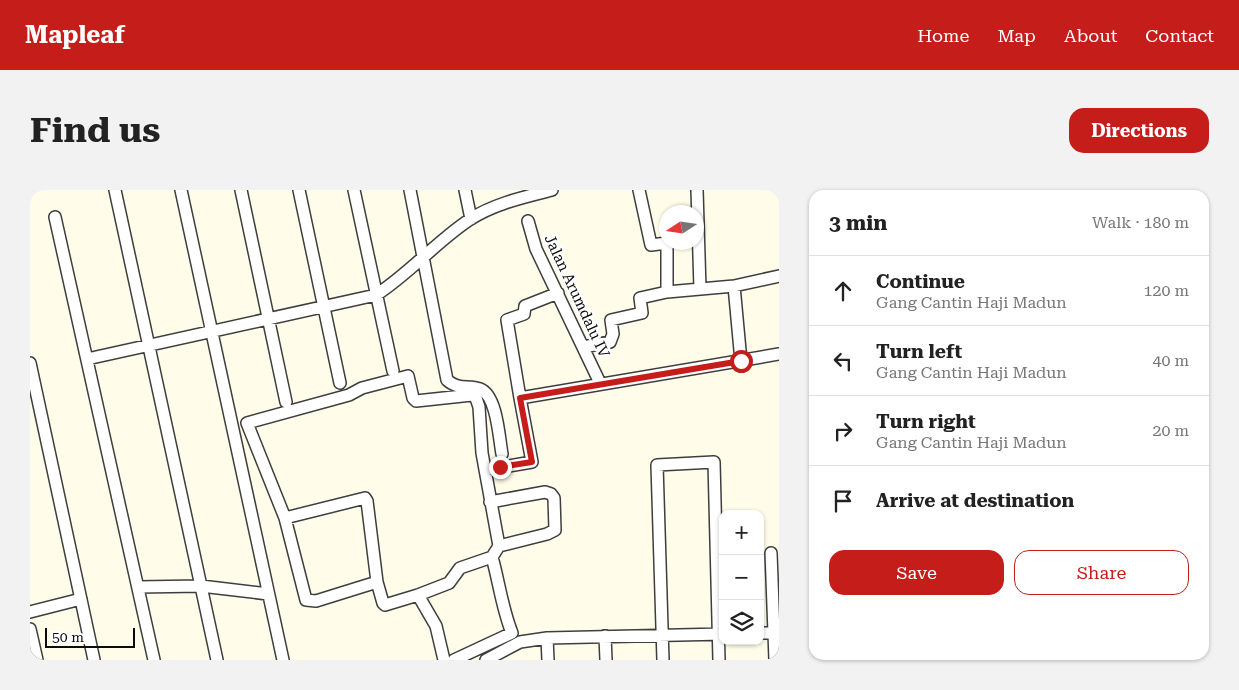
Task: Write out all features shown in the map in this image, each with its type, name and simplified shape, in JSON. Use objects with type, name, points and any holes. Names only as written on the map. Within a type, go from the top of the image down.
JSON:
[{"type":"street","points":[[115,190],[217,660]]},
{"type":"street","points":[[181,190],[282,660]]},
{"type":"street","points":[[241,190],[286,402]]},
{"type":"street","points":[[299,190],[340,384]]},
{"type":"street","points":[[354,190],[392,371]]},
{"type":"street","points":[[410,190],[447,380],[454,386],[481,389],[492,399],[502,454]]},
{"type":"street","points":[[465,190],[471,219]]},
{"type":"street","points":[[87,359],[376,295],[400,280],[439,243],[471,219],[516,194],[552,190]]},
{"type":"street","points":[[640,190],[650,245],[667,243],[667,292]]},
{"type":"street","points":[[697,190],[700,289]]},
{"type":"street","points":[[55,217],[154,660]]},
{"type":"street","name":"Jalan Arumdalu IV","points":[[528,221],[536,249],[600,383]]},
{"type":"street","points":[[583,347],[610,342],[613,334],[611,320],[642,312],[640,298],[667,292],[734,286],[779,276]]},
{"type":"street","points":[[734,286],[741,361]]},
{"type":"street","points":[[485,470],[532,462],[507,320],[524,314],[525,306],[558,293]]},
{"type":"street","points":[[520,398],[779,354]]},
{"type":"street","points":[[30,363],[94,660]]},
{"type":"street","points":[[377,582],[316,601],[306,600],[285,518],[247,424],[349,395],[362,388],[408,376],[413,398],[416,401],[472,396],[476,398],[479,408],[485,470],[499,546]]},
{"type":"street","points":[[663,660],[657,465],[714,462],[720,600]]},
{"type":"street","points":[[285,518],[365,498],[367,501],[377,582],[385,605],[449,583],[460,568],[492,557],[499,546],[547,534],[555,530],[554,498],[552,494],[545,492],[490,502]]},
{"type":"street","points":[[771,553],[776,633],[775,660]]},
{"type":"street","points":[[454,660],[512,633],[504,612],[492,557]]},
{"type":"street","points":[[138,588],[201,586],[268,594]]},
{"type":"street","points":[[418,595],[436,626],[444,660]]},
{"type":"street","points":[[30,612],[81,599]]},
{"type":"street","points":[[30,629],[37,660]]},
{"type":"street","points":[[490,659],[520,642],[547,638],[719,634]]},
{"type":"street","points":[[606,636],[606,660]]},
{"type":"street","points":[[547,638],[548,660]]},
{"type":"street","points":[[720,660],[721,645]]},
{"type":"route","points":[[500,467],[532,462],[520,398],[600,383],[741,361]]}]
